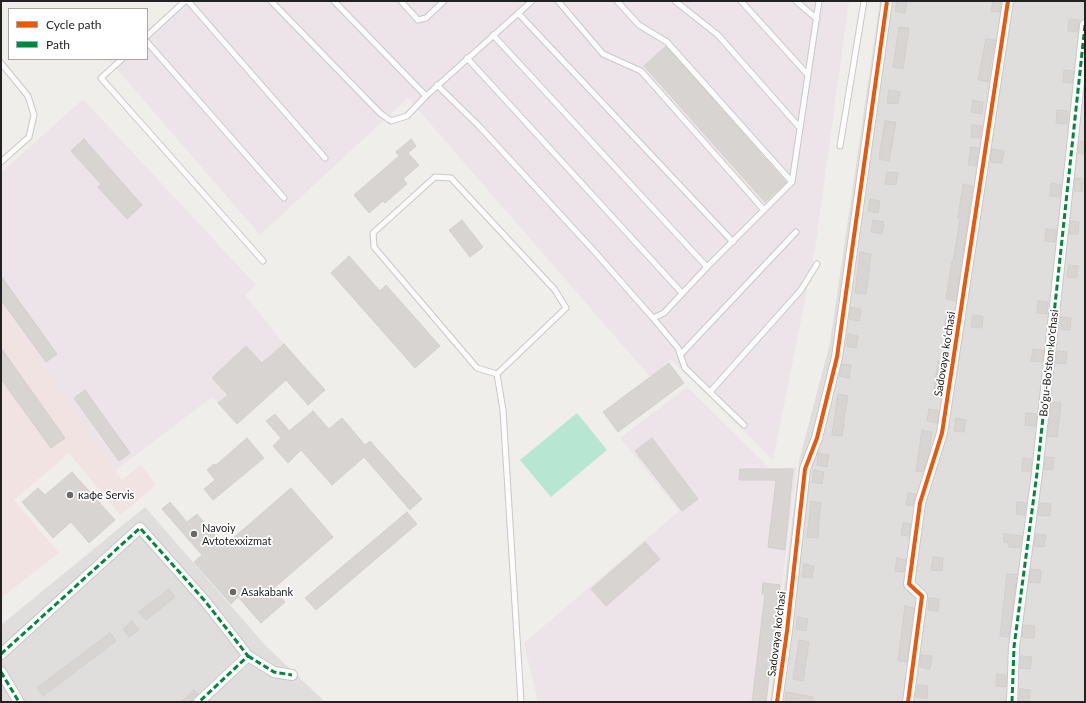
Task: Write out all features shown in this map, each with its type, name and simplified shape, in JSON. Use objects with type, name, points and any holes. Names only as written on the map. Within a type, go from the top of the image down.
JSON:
[{"type":"street","name":"Sadovaya ko'chasi","points":[[777,702],[787,632],[805,469],[817,438],[837,357],[887,1]]},
{"type":"street","name":"Sadovaya ko'chasi","points":[[908,702],[922,596],[909,584],[920,503],[942,433],[1008,1]]},
{"type":"street","name":"Bo'gu-Bo'ston ko'chasi","points":[[1012,702],[1014,647],[1037,472],[1085,24]]},
{"type":"street","points":[[1,654],[140,528],[205,601],[248,656],[274,672],[292,675]]},
{"type":"street","points":[[200,702],[248,656]]},
{"type":"street","points":[[1,672],[19,702]]},
{"type":"lane","points":[[148,35],[185,1]]},
{"type":"lane","points":[[188,1],[325,158]]},
{"type":"lane","points":[[271,1],[380,113],[391,121],[407,116],[437,85],[532,1]]},
{"type":"lane","points":[[334,1],[426,96]]},
{"type":"lane","points":[[401,1],[418,20],[426,18],[444,1]]},
{"type":"lane","points":[[558,1],[603,54],[641,71],[764,210]]},
{"type":"lane","points":[[617,1],[639,25],[667,42],[792,182]]},
{"type":"lane","points":[[676,1],[718,35],[800,128]]},
{"type":"lane","points":[[741,1],[808,75]]},
{"type":"lane","points":[[796,1],[817,19]]},
{"type":"lane","points":[[653,318],[664,312],[706,267],[792,182],[819,1]]},
{"type":"lane","points":[[840,146],[864,1]]},
{"type":"lane","points":[[518,13],[733,242]]},
{"type":"lane","points":[[493,35],[706,267]]},
{"type":"lane","points":[[148,43],[284,198]]},
{"type":"lane","points":[[467,58],[682,293]]},
{"type":"lane","points":[[121,60],[101,78],[262,261]]},
{"type":"lane","points":[[1,63],[28,96],[34,115],[29,137],[1,162]]},
{"type":"lane","points":[[437,85],[484,132],[594,251],[678,348],[686,368],[744,425]]},
{"type":"lane","points":[[435,176],[451,178],[555,290],[566,308],[497,374],[477,368],[374,247],[373,233],[435,176]]},
{"type":"lane","points":[[680,354],[796,232]]},
{"type":"lane","points":[[710,392],[801,290],[817,264]]},
{"type":"lane","points":[[497,374],[503,410],[520,702]]},
{"type":"shaded area","points":[[188,1],[849,1],[815,250],[773,460],[671,360],[650,377],[408,98],[260,235],[109,60],[148,60],[148,28]]},
{"type":"shaded area","points":[[880,1],[1085,1],[1085,702],[770,702],[800,457],[830,343]]},
{"type":"shaded area","points":[[83,99],[256,285],[245,295],[284,344],[218,403],[212,397],[115,471],[1,302],[1,173]]},
{"type":"shaded area","points":[[1,302],[122,480],[141,465],[156,485],[120,515],[69,453],[14,500],[59,553],[1,598]]},
{"type":"shaded area","points":[[687,387],[770,468],[797,467],[767,702],[538,702],[524,643],[679,511],[620,438]]},
{"type":"shaded area","points":[[145,507],[265,645],[325,702],[1,702],[1,625]]},
{"type":"green space","points":[[577,413],[607,450],[551,497],[520,460]]},
{"type":"building","points":[[897,1],[907,1],[905,13],[895,11]]},
{"type":"building","points":[[993,1],[1001,1],[1000,12],[991,11]]},
{"type":"building","points":[[1069,19],[1079,20],[1078,32],[1068,31]]},
{"type":"building","points":[[899,27],[909,28],[903,69],[893,67]]},
{"type":"building","points":[[986,39],[995,40],[988,82],[978,80]]},
{"type":"building","points":[[666,46],[786,182],[765,202],[644,66]]},
{"type":"building","points":[[1064,70],[1074,71],[1072,83],[1063,82]]},
{"type":"building","points":[[889,90],[900,92],[898,104],[887,103]]},
{"type":"building","points":[[973,100],[983,102],[982,114],[971,112]]},
{"type":"building","points":[[1057,110],[1068,111],[1067,124],[1056,123]]},
{"type":"building","points":[[885,121],[896,122],[889,161],[879,159]]},
{"type":"building","points":[[972,125],[982,126],[980,138],[971,137]]},
{"type":"building","points":[[84,139],[142,205],[127,219],[98,187],[101,184],[71,151]]},
{"type":"building","points":[[411,139],[416,146],[408,153],[419,165],[403,179],[407,184],[385,203],[383,201],[369,213],[354,195],[399,156],[396,152]]},
{"type":"building","points":[[1079,141],[1085,142],[1085,154],[1078,153]]},
{"type":"building","points":[[971,147],[979,148],[976,166],[968,165]]},
{"type":"building","points":[[992,149],[1004,151],[1002,163],[990,162]]},
{"type":"building","points":[[887,172],[898,173],[896,185],[885,184]]},
{"type":"building","points":[[1075,178],[1083,179],[1082,192],[1074,191]]},
{"type":"building","points":[[1051,183],[1061,185],[1060,197],[1050,196]]},
{"type":"building","points":[[963,184],[973,186],[956,301],[946,299],[960,219],[958,218]]},
{"type":"building","points":[[870,199],[880,201],[878,213],[868,211]]},
{"type":"building","points":[[462,220],[483,247],[470,257],[449,230]]},
{"type":"building","points":[[873,220],[884,222],[882,234],[871,232]]},
{"type":"building","points":[[1071,221],[1079,222],[1078,234],[1069,234]]},
{"type":"building","points":[[1046,229],[1057,230],[1055,242],[1045,241]]},
{"type":"building","points":[[860,252],[871,254],[866,294],[855,293]]},
{"type":"building","points":[[349,256],[380,291],[386,285],[440,346],[415,368],[331,273]]},
{"type":"building","points":[[1068,265],[1078,266],[1077,278],[1067,277]]},
{"type":"building","points":[[1,276],[57,354],[46,362],[1,300]]},
{"type":"building","points":[[1038,301],[1048,302],[1047,314],[1037,313]]},
{"type":"building","points":[[851,307],[861,309],[859,321],[849,319]]},
{"type":"building","points":[[973,315],[983,316],[982,328],[971,327]]},
{"type":"building","points":[[946,317],[953,318],[951,330],[944,329]]},
{"type":"building","points":[[1061,317],[1071,318],[1070,330],[1060,329]]},
{"type":"building","points":[[848,334],[858,336],[856,348],[846,346]]},
{"type":"building","points":[[284,344],[325,390],[308,405],[286,380],[237,424],[218,403],[228,395],[212,378],[246,346],[262,363]]},
{"type":"building","points":[[1,348],[65,438],[51,448],[1,379]]},
{"type":"building","points":[[1033,349],[1044,350],[1042,362],[1031,361]]},
{"type":"building","points":[[1057,351],[1067,352],[1066,364],[1055,363]]},
{"type":"building","points":[[938,361],[946,362],[941,397],[933,396]]},
{"type":"building","points":[[669,363],[684,383],[618,432],[603,412]]},
{"type":"building","points":[[842,364],[851,365],[849,378],[839,376]]},
{"type":"building","points":[[85,390],[130,453],[119,461],[74,398]]},
{"type":"building","points":[[838,394],[848,396],[842,436],[832,435]]},
{"type":"building","points":[[1051,402],[1061,403],[1057,437],[1047,436]]},
{"type":"building","points":[[929,409],[939,411],[937,423],[927,421]]},
{"type":"building","points":[[313,411],[329,429],[342,418],[365,445],[370,441],[422,499],[410,510],[364,457],[332,485],[301,450],[288,463],[273,446],[281,438],[266,421],[275,414],[289,431]]},
{"type":"building","points":[[1026,413],[1037,414],[1035,426],[1025,425]]},
{"type":"building","points":[[956,418],[966,420],[964,432],[954,431]]},
{"type":"building","points":[[922,430],[932,432],[929,454],[923,472],[916,471]]},
{"type":"building","points":[[247,438],[264,458],[213,500],[204,489],[215,480],[207,470],[214,464],[216,465]]},
{"type":"building","points":[[652,438],[698,499],[682,511],[635,451]]},
{"type":"building","points":[[818,453],[829,455],[827,467],[817,465]]},
{"type":"building","points":[[1045,457],[1054,458],[1053,470],[1044,469]]},
{"type":"building","points":[[1023,458],[1032,459],[1031,471],[1022,471]]},
{"type":"building","points":[[740,469],[793,469],[785,550],[768,547],[776,480],[739,480]]},
{"type":"building","points":[[814,470],[824,472],[822,484],[812,482]]},
{"type":"building","points":[[72,472],[115,520],[89,543],[71,522],[53,538],[22,502],[38,488],[45,495]]},
{"type":"building","points":[[291,488],[333,537],[273,589],[285,602],[261,623],[238,597],[231,604],[194,562],[202,555],[162,509],[170,502],[187,522],[197,514],[224,546]]},
{"type":"building","points":[[908,493],[916,494],[913,506],[906,505]]},
{"type":"building","points":[[811,501],[821,503],[818,538],[807,537]]},
{"type":"building","points":[[1017,502],[1026,503],[1025,515],[1016,514]]},
{"type":"building","points":[[1040,503],[1051,504],[1050,516],[1038,515]]},
{"type":"building","points":[[407,512],[417,524],[316,610],[305,598]]},
{"type":"building","points":[[903,523],[911,524],[909,536],[901,535]]},
{"type":"building","points":[[1004,534],[1022,536],[1019,548],[1009,547],[1009,543],[1004,542]]},
{"type":"building","points":[[1036,534],[1046,535],[1044,547],[1034,546]]},
{"type":"building","points":[[645,542],[660,559],[606,606],[591,589]]},
{"type":"building","points":[[933,557],[943,558],[942,571],[931,570]]},
{"type":"building","points":[[897,558],[906,560],[904,572],[895,571]]},
{"type":"building","points":[[804,564],[814,566],[812,578],[802,577]]},
{"type":"building","points":[[1031,569],[1041,570],[1040,583],[1029,582]]},
{"type":"building","points":[[1007,574],[1017,574],[1009,637],[1000,636]]},
{"type":"building","points":[[763,583],[780,585],[766,702],[752,702],[765,594],[762,594]]},
{"type":"building","points":[[169,589],[175,597],[146,620],[139,612]]},
{"type":"building","points":[[929,598],[939,599],[938,611],[928,610]]},
{"type":"building","points":[[905,606],[914,608],[907,662],[898,661]]},
{"type":"building","points":[[798,617],[808,619],[806,631],[796,629]]},
{"type":"building","points":[[132,621],[139,630],[129,637],[123,629]]},
{"type":"building","points":[[1023,625],[1035,626],[1034,638],[1022,637]]},
{"type":"building","points":[[110,633],[116,641],[43,696],[37,688]]},
{"type":"building","points":[[799,640],[809,642],[803,681],[793,679]]},
{"type":"building","points":[[921,655],[932,656],[930,669],[920,667]]},
{"type":"building","points":[[1021,656],[1032,657],[1030,669],[1020,668]]},
{"type":"building","points":[[997,674],[1006,675],[1006,687],[996,686]]},
{"type":"building","points":[[918,685],[928,686],[927,699],[916,697]]},
{"type":"building","points":[[1020,689],[1030,690],[1029,702],[1019,701]]},
{"type":"building","points":[[194,690],[198,694],[194,698],[193,702],[181,702]]},
{"type":"building","points":[[786,692],[813,697],[813,702],[785,702]]},
{"type":"marked path","points":[[1012,702],[1014,647],[1037,473],[1085,25]]},
{"type":"marked path","points":[[1,654],[140,528],[205,601],[248,656],[199,702]]},
{"type":"marked path","points":[[248,656],[274,672],[292,675]]},
{"type":"marked path","points":[[1,672],[19,702]]},
{"type":"cycle path","points":[[777,702],[787,631],[805,469],[817,438],[837,357],[887,1]]},
{"type":"cycle path","points":[[908,702],[922,596],[909,584],[920,503],[942,433],[1008,1]]},
{"type":"place","name":"кафе Servis","points":[[70,495]]},
{"type":"place","name":"Navoiy Avtotexxizmat","points":[[194,534]]},
{"type":"place","name":"Asakabank","points":[[233,592]]}]
